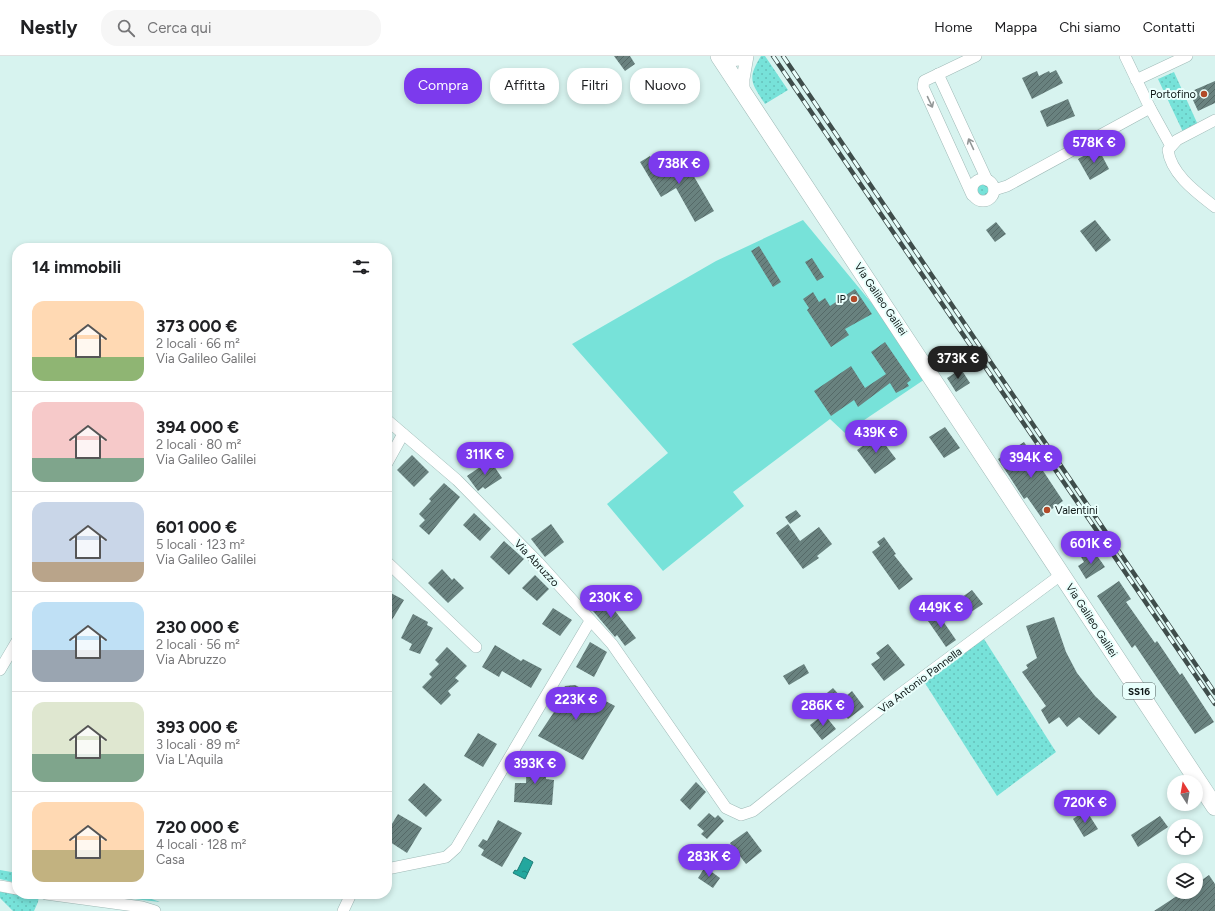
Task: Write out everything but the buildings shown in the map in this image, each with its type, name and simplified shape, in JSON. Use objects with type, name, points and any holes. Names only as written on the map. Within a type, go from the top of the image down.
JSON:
[{"type":"main road","name":"SS16","points":[[723,58],[744,93]]},
{"type":"main road","name":"Via Galileo Galilei","points":[[744,93],[1215,807]]},
{"type":"street","points":[[938,74],[987,180],[992,184],[994,190],[992,197],[986,201],[978,201],[972,195],[923,87],[924,81],[938,74],[976,56]]},
{"type":"street","points":[[1125,56],[1150,108],[1171,146]]},
{"type":"street","points":[[1136,80],[1187,56]]},
{"type":"street","points":[[723,58],[747,57],[744,93]]},
{"type":"street","points":[[994,190],[1007,186],[1150,108]]},
{"type":"street","points":[[1215,120],[1188,133],[1168,150],[1172,166],[1192,188],[1215,207]]},
{"type":"street","points":[[972,195],[971,189],[974,183],[980,179],[987,180]]},
{"type":"street","name":"Via Abruzzo","points":[[392,424],[457,480],[533,557],[612,644],[726,808],[741,815]]},
{"type":"street","points":[[392,454],[403,434]]},
{"type":"street","points":[[392,567],[476,647]]},
{"type":"street","name":"Via Antonio Pannella","points":[[741,815],[753,811],[888,703],[1062,574]]},
{"type":"street","points":[[392,868],[446,857],[456,848],[590,621]]},
{"type":"street","points":[[0,670],[12,650]]},
{"type":"street","points":[[0,886],[12,888]]},
{"type":"street","points":[[83,899],[142,907],[155,911]]},
{"type":"street","points":[[343,911],[349,899]]},
{"type":"shaded area","points":[[761,56],[765,56],[788,90],[765,104],[756,90],[752,80],[752,75]]},
{"type":"shaded area","points":[[1174,72],[1198,125],[1183,132],[1158,79]]},
{"type":"shaded area","points":[[983,182],[988,184],[990,189],[988,194],[983,196],[978,194],[976,189],[978,184]]},
{"type":"shaded area","points":[[803,220],[931,375],[845,433],[830,419],[733,492],[744,506],[663,571],[607,504],[668,453],[572,344],[716,261]]},
{"type":"shaded area","points":[[984,639],[1056,752],[997,796],[923,680]]},
{"type":"shaded area","points":[[0,870],[12,872],[12,882],[0,879]]},
{"type":"shaded area","points":[[0,887],[12,892],[12,899],[38,899],[34,911],[13,911],[0,898]]},
{"type":"shaded area","points":[[134,899],[152,899],[160,902]]},
{"type":"water","points":[[524,857],[533,862],[525,879],[513,873],[515,870],[517,871]]},
{"type":"railway","points":[[773,56],[1215,704]]},
{"type":"railway","points":[[783,56],[1215,693]]},
{"type":"place","name":"Portofino","points":[[1204,94]]},
{"type":"place","name":"IP","points":[[854,299]]},
{"type":"place","name":"Valentini","points":[[1047,510]]}]
